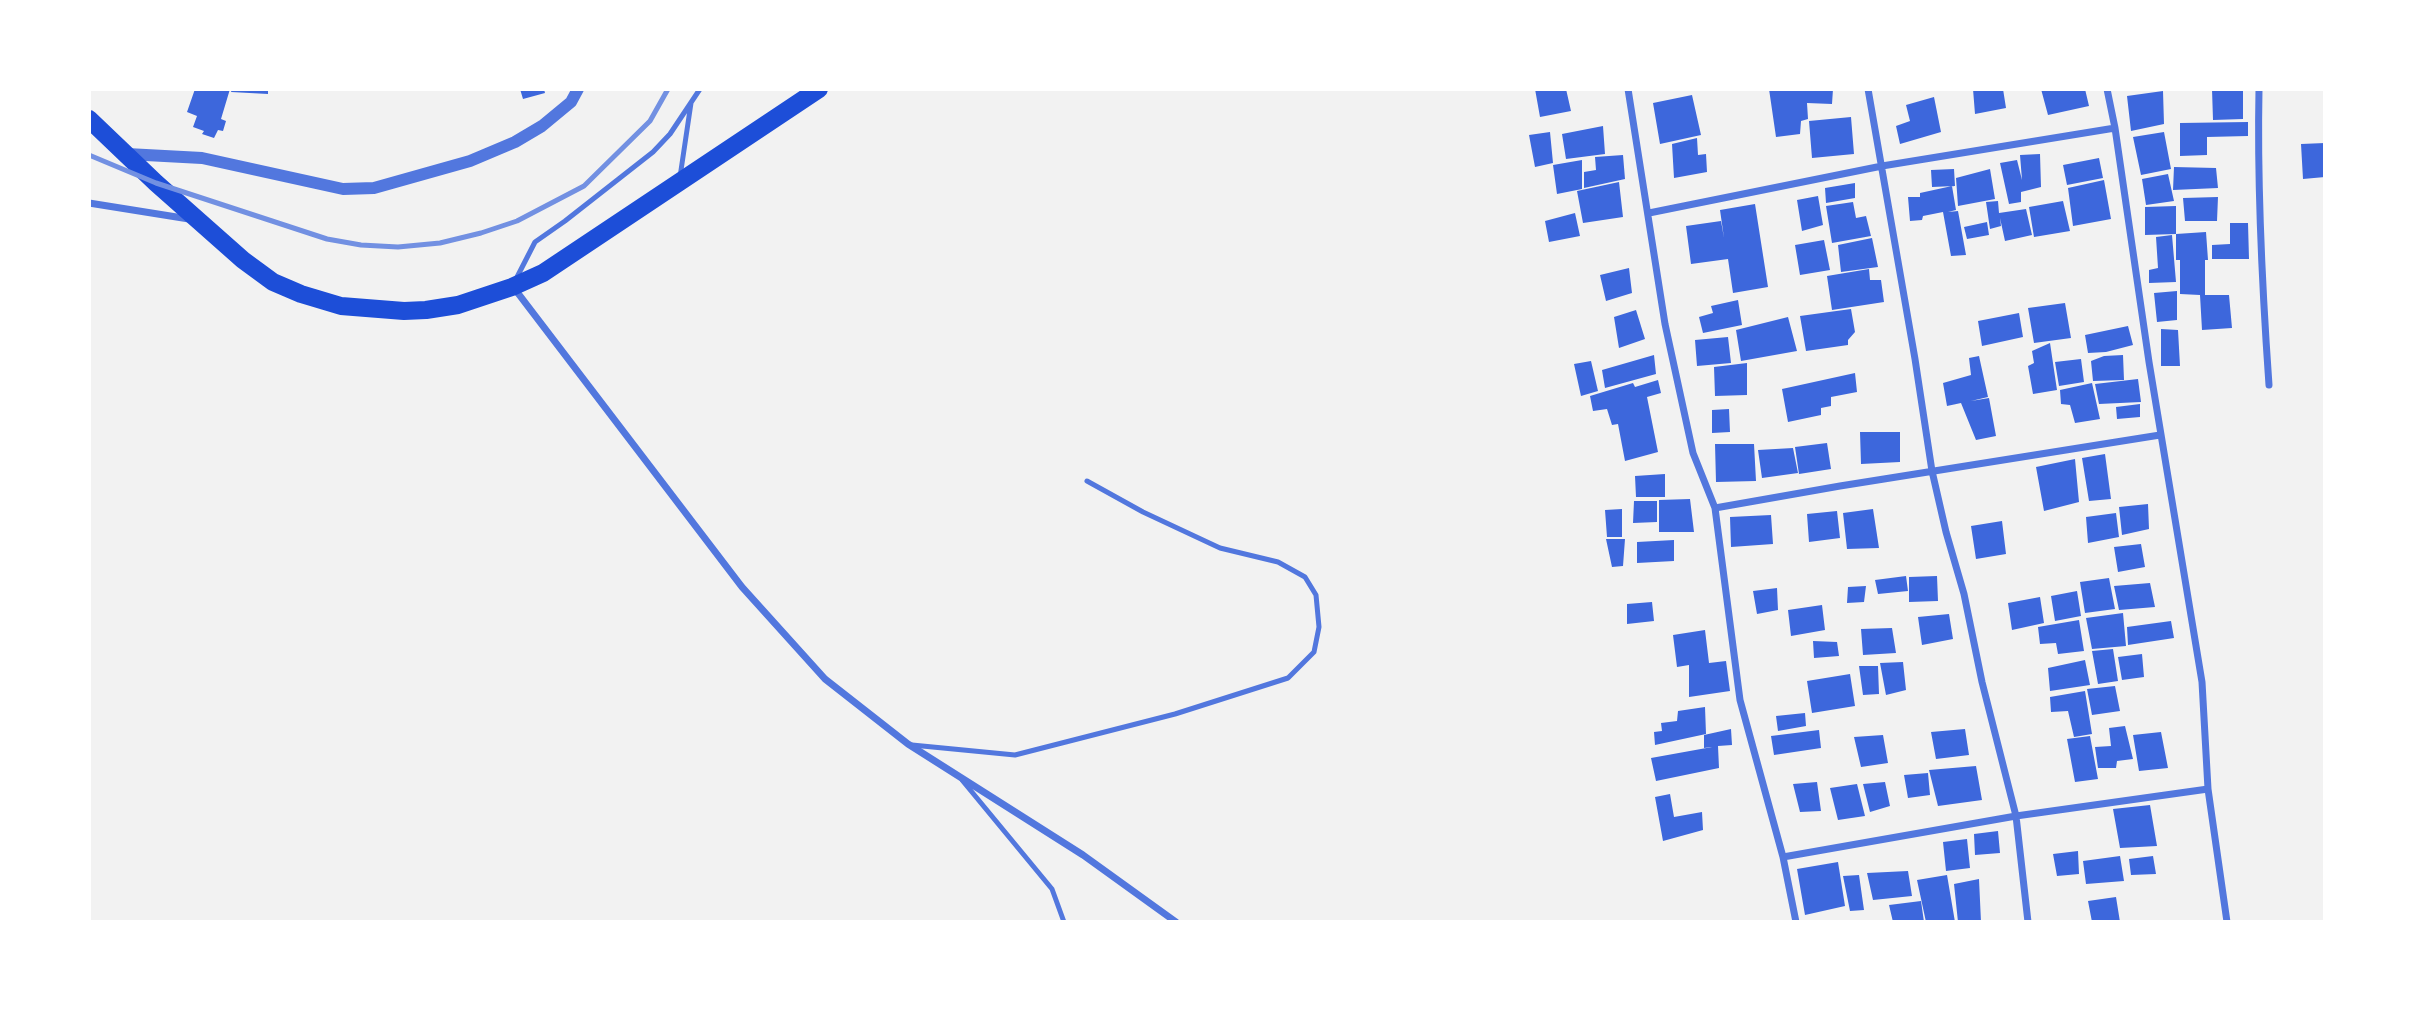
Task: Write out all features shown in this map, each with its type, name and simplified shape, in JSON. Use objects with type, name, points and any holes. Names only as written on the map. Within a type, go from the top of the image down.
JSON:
[{"type":"main road","points":[[89,119],[156,183],[243,260],[273,282],[341,306],[404,312],[458,305],[543,272],[819,89]]},
{"type":"street","points":[[127,154],[202,158],[343,189],[374,188],[470,161],[515,142],[552,118],[570,102],[578,89]]},
{"type":"street","points":[[1628,89],[1665,324],[1690,440],[1715,508],[1740,701],[1783,858],[1796,922]]},
{"type":"street","points":[[1868,89],[1932,471],[2016,816],[2028,922]]},
{"type":"street","points":[[2108,89],[2160,435],[2202,682],[2208,789],[2227,922]]},
{"type":"street","points":[[2259,89],[2257,166],[2269,385]]},
{"type":"street","points":[[1649,214],[1882,166],[2115,128]]},
{"type":"street","points":[[89,203],[200,220]]},
{"type":"street","points":[[512,286],[742,587],[825,679],[908,744],[1083,855],[1176,922]]},
{"type":"street","points":[[1715,508],[2160,435]]},
{"type":"street","points":[[1783,858],[2016,816],[2208,789]]},
{"type":"lane","points":[[512,286],[534,242],[653,152],[670,134],[700,89]]},
{"type":"lane","points":[[679,183],[691,101]]},
{"type":"lane","points":[[908,744],[1015,755],[1164,717],[1287,678],[1314,652],[1320,627],[1316,594],[1305,577],[1278,562],[1220,548],[1143,512],[1087,481]]},
{"type":"lane","points":[[960,778],[1052,889],[1065,922]]},
{"type":"building","points":[[195,89],[230,89],[221,119],[226,121],[223,131],[218,130],[214,138],[193,127],[197,116],[187,112]]},
{"type":"building","points":[[232,89],[268,89],[268,94],[231,92]]},
{"type":"building","points":[[520,89],[544,89],[545,93],[523,99]]},
{"type":"building","points":[[1535,89],[1566,89],[1571,111],[1540,117]]},
{"type":"building","points":[[1769,89],[1833,89],[1832,104],[1807,103],[1808,119],[1801,121],[1800,134],[1776,137]]},
{"type":"building","points":[[1973,89],[2003,89],[2006,108],[1975,114]]},
{"type":"building","points":[[2041,89],[2085,89],[2089,106],[2048,115]]},
{"type":"building","points":[[2212,89],[2243,89],[2243,119],[2213,120]]},
{"type":"building","points":[[2163,91],[2164,124],[2131,131],[2127,96]]},
{"type":"building","points":[[1692,95],[1701,135],[1660,144],[1653,103]]},
{"type":"building","points":[[1934,97],[1941,132],[1900,144],[1896,126],[1910,121],[1906,105]]},
{"type":"building","points":[[1851,117],[1854,154],[1812,158],[1809,121]]},
{"type":"building","points":[[2248,122],[2248,136],[2207,137],[2207,155],[2180,156],[2180,123]]},
{"type":"building","points":[[1603,126],[1605,154],[1566,159],[1562,134]]},
{"type":"building","points":[[1550,132],[1553,163],[1535,167],[1529,135]]},
{"type":"building","points":[[2164,132],[2171,169],[2141,175],[2133,137]]},
{"type":"building","points":[[1697,138],[1698,155],[1706,154],[1707,172],[1674,178],[1672,144]]},
{"type":"building","points":[[2325,143],[2325,177],[2303,179],[2301,144]]},
{"type":"building","points":[[2040,154],[2041,187],[2021,192],[2021,202],[2009,204],[2000,163],[2017,160],[2022,180],[2020,155]]},
{"type":"building","points":[[1623,155],[1625,179],[1584,188],[1584,172],[1596,170],[1595,157]]},
{"type":"building","points":[[2099,158],[2103,178],[2067,185],[2063,165]]},
{"type":"building","points":[[1582,160],[1582,189],[1557,194],[1553,165]]},
{"type":"building","points":[[2174,167],[2216,168],[2218,188],[2173,190]]},
{"type":"building","points":[[1954,169],[1955,186],[1932,187],[1931,170]]},
{"type":"building","points":[[1990,169],[1995,199],[1958,206],[1956,178]]},
{"type":"building","points":[[2168,174],[2174,201],[2146,205],[2142,179]]},
{"type":"building","points":[[2104,180],[2111,219],[2073,226],[2068,188]]},
{"type":"building","points":[[1619,182],[1623,217],[1583,223],[1577,191]]},
{"type":"building","points":[[1855,183],[1855,198],[1826,203],[1825,188]]},
{"type":"building","points":[[1952,186],[1956,210],[1948,212],[1958,211],[1966,255],[1951,256],[1943,212],[1923,216],[1922,220],[1910,221],[1908,197],[1920,197],[1920,193]]},
{"type":"building","points":[[1818,196],[1823,225],[1802,231],[1797,200]]},
{"type":"building","points":[[2218,197],[2217,221],[2185,221],[2183,198]]},
{"type":"building","points":[[1998,201],[1999,213],[2026,209],[2032,235],[2005,241],[2000,218],[2001,226],[1990,229],[1986,202]]},
{"type":"building","points":[[2063,201],[2070,231],[2034,237],[2029,207]]},
{"type":"building","points":[[1853,202],[1856,218],[1866,216],[1871,236],[1832,243],[1826,206]]},
{"type":"building","points":[[1755,204],[1768,287],[1733,293],[1728,259],[1691,264],[1686,226],[1721,221],[1724,238],[1720,210]]},
{"type":"building","points":[[2176,206],[2176,234],[2145,235],[2145,207]]},
{"type":"building","points":[[1575,213],[1580,236],[1549,242],[1545,221]]},
{"type":"building","points":[[1987,222],[1989,235],[1967,239],[1964,227]]},
{"type":"building","points":[[2230,223],[2248,223],[2249,259],[2212,259],[2212,245],[2230,244]]},
{"type":"building","points":[[2206,232],[2208,260],[2205,260],[2205,295],[2229,295],[2232,328],[2202,330],[2200,295],[2180,294],[2180,260],[2176,260],[2176,234]]},
{"type":"building","points":[[2172,235],[2176,282],[2149,283],[2149,270],[2158,268],[2156,237]]},
{"type":"building","points":[[1872,238],[1878,267],[1841,272],[1838,245]]},
{"type":"building","points":[[1824,240],[1830,270],[1800,275],[1795,245]]},
{"type":"building","points":[[1629,268],[1632,293],[1606,301],[1600,275]]},
{"type":"building","points":[[1869,269],[1870,280],[1881,280],[1884,302],[1832,310],[1827,276]]},
{"type":"building","points":[[2177,291],[2177,320],[2157,322],[2154,293]]},
{"type":"building","points":[[1738,300],[1742,325],[1703,333],[1699,317],[1713,313],[1711,306]]},
{"type":"building","points":[[2065,303],[2071,338],[2034,343],[2028,308]]},
{"type":"building","points":[[1851,309],[1855,332],[1848,340],[1848,345],[1806,351],[1800,316]]},
{"type":"building","points":[[1636,310],[1645,339],[1619,348],[1614,317]]},
{"type":"building","points":[[2019,313],[2023,337],[1982,346],[1978,321]]},
{"type":"building","points":[[1788,317],[1797,351],[1741,361],[1736,330]]},
{"type":"building","points":[[2128,326],[2133,345],[2106,352],[2088,353],[2085,335]]},
{"type":"building","points":[[2161,329],[2178,330],[2180,366],[2161,366]]},
{"type":"building","points":[[1728,337],[1731,363],[1697,366],[1695,340]]},
{"type":"building","points":[[2050,343],[2057,390],[2033,394],[2028,366],[2034,363],[2032,351]]},
{"type":"building","points":[[1654,355],[1656,374],[1605,388],[1602,370]]},
{"type":"building","points":[[2123,355],[2124,380],[2093,381],[2091,361],[2104,356]]},
{"type":"building","points":[[1979,356],[1988,397],[1971,401],[1989,398],[1996,436],[1976,440],[1961,403],[1947,406],[1943,383],[1971,375],[1969,358]]},
{"type":"building","points":[[2081,359],[2084,382],[2059,386],[2055,362]]},
{"type":"building","points":[[1591,361],[1598,391],[1581,396],[1574,364]]},
{"type":"building","points":[[1747,363],[1747,395],[1715,396],[1714,367]]},
{"type":"building","points":[[1855,373],[1857,392],[1831,397],[1831,406],[1821,408],[1821,415],[1788,422],[1782,389]]},
{"type":"building","points":[[2138,379],[2141,402],[2099,404],[2095,384]]},
{"type":"building","points":[[1658,380],[1661,393],[1647,397],[1658,452],[1625,461],[1618,424],[1612,425],[1607,409],[1593,411],[1590,396],[1633,383],[1635,387]]},
{"type":"building","points":[[2092,383],[2100,419],[2075,423],[2070,405],[2061,404],[2060,390]]},
{"type":"building","points":[[2140,404],[2140,417],[2117,419],[2116,407]]},
{"type":"building","points":[[1729,409],[1730,432],[1712,433],[1712,410]]},
{"type":"building","points":[[1860,432],[1900,432],[1900,462],[1861,464]]},
{"type":"building","points":[[1827,443],[1831,469],[1799,474],[1795,447]]},
{"type":"building","points":[[1715,444],[1754,444],[1756,481],[1716,482]]},
{"type":"building","points":[[1793,448],[1798,473],[1762,478],[1758,450]]},
{"type":"building","points":[[2105,454],[2111,499],[2089,501],[2082,458]]},
{"type":"building","points":[[2075,459],[2079,502],[2044,511],[2036,467]]},
{"type":"building","points":[[1665,474],[1665,497],[1636,497],[1635,476]]},
{"type":"building","points":[[1690,499],[1694,532],[1659,532],[1659,500]]},
{"type":"building","points":[[1634,501],[1657,501],[1657,522],[1633,523]]},
{"type":"building","points":[[2148,504],[2149,529],[2122,535],[2119,507]]},
{"type":"building","points":[[1622,509],[1622,537],[1607,537],[1605,510]]},
{"type":"building","points":[[1873,509],[1879,548],[1847,549],[1843,513]]},
{"type":"building","points":[[1837,511],[1840,538],[1809,542],[1807,514]]},
{"type":"building","points":[[2116,513],[2119,537],[2088,543],[2086,517]]},
{"type":"building","points":[[1771,515],[1773,544],[1731,547],[1730,517]]},
{"type":"building","points":[[2002,521],[2006,554],[1976,559],[1971,526]]},
{"type":"building","points":[[1606,539],[1625,539],[1623,566],[1612,567]]},
{"type":"building","points":[[1674,540],[1674,561],[1637,563],[1637,542]]},
{"type":"building","points":[[2141,544],[2145,567],[2118,572],[2114,547]]},
{"type":"building","points":[[1906,576],[1908,591],[1878,594],[1875,580]]},
{"type":"building","points":[[1937,576],[1938,601],[1909,602],[1909,577]]},
{"type":"building","points":[[2109,578],[2115,609],[2085,613],[2080,582]]},
{"type":"building","points":[[2150,583],[2155,607],[2119,610],[2114,586]]},
{"type":"building","points":[[1866,586],[1864,602],[1847,603],[1848,587]]},
{"type":"building","points":[[1777,588],[1778,610],[1757,614],[1753,591]]},
{"type":"building","points":[[2077,591],[2081,616],[2055,621],[2051,596]]},
{"type":"building","points":[[2040,597],[2044,623],[2012,630],[2008,603]]},
{"type":"building","points":[[1652,602],[1654,621],[1627,624],[1627,604]]},
{"type":"building","points":[[1822,605],[1825,630],[1791,636],[1788,610]]},
{"type":"building","points":[[2123,613],[2126,646],[2092,649],[2086,618]]},
{"type":"building","points":[[1949,614],[1953,639],[1922,645],[1918,617]]},
{"type":"building","points":[[2079,620],[2084,651],[2058,654],[2056,643],[2040,644],[2038,627]]},
{"type":"building","points":[[2171,621],[2174,638],[2128,645],[2127,627]]},
{"type":"building","points":[[1892,628],[1896,653],[1863,655],[1861,629]]},
{"type":"building","points":[[1705,630],[1709,663],[1726,661],[1730,691],[1689,697],[1689,665],[1677,667],[1673,635]]},
{"type":"building","points":[[1813,641],[1837,642],[1839,656],[1814,658]]},
{"type":"building","points":[[2113,649],[2118,681],[2098,684],[2092,651]]},
{"type":"building","points":[[2142,654],[2144,677],[2122,680],[2118,657]]},
{"type":"building","points":[[2085,660],[2090,685],[2050,691],[2048,668]]},
{"type":"building","points":[[1903,662],[1906,690],[1886,695],[1880,663]]},
{"type":"building","points":[[1859,666],[1878,666],[1879,694],[1863,695]]},
{"type":"building","points":[[1850,674],[1855,706],[1812,713],[1807,681]]},
{"type":"building","points":[[2115,686],[2120,711],[2092,715],[2087,689]]},
{"type":"building","points":[[2085,691],[2092,734],[2074,737],[2068,711],[2051,712],[2050,697]]},
{"type":"building","points":[[1705,707],[1706,734],[1655,745],[1654,732],[1662,731],[1661,723],[1677,721],[1678,711]]},
{"type":"building","points":[[1805,713],[1806,726],[1778,731],[1776,716]]},
{"type":"building","points":[[2125,726],[2133,759],[2117,761],[2116,768],[2098,768],[2095,747],[2111,746],[2109,728]]},
{"type":"building","points":[[1731,729],[1732,745],[1718,746],[1719,768],[1656,781],[1651,758],[1712,747],[1704,748],[1704,735]]},
{"type":"building","points":[[1965,729],[1969,755],[1936,759],[1931,732]]},
{"type":"building","points":[[1819,730],[1821,748],[1774,755],[1771,736]]},
{"type":"building","points":[[2161,732],[2168,768],[2139,771],[2133,735]]},
{"type":"building","points":[[1883,735],[1888,763],[1861,767],[1854,737]]},
{"type":"building","points":[[2090,736],[2098,779],[2075,782],[2067,739]]},
{"type":"building","points":[[1976,766],[1982,800],[1938,806],[1929,770]]},
{"type":"building","points":[[1928,773],[1930,795],[1908,798],[1904,775]]},
{"type":"building","points":[[1817,782],[1821,811],[1800,812],[1793,784]]},
{"type":"building","points":[[1885,782],[1890,806],[1870,812],[1863,784]]},
{"type":"building","points":[[1857,784],[1865,816],[1838,820],[1830,788]]},
{"type":"building","points":[[1670,794],[1674,817],[1702,812],[1703,830],[1663,841],[1655,797]]},
{"type":"building","points":[[2150,805],[2157,846],[2120,848],[2113,809]]},
{"type":"building","points":[[1998,831],[2000,853],[1975,855],[1974,834]]},
{"type":"building","points":[[1967,839],[1970,868],[1946,871],[1943,842]]},
{"type":"building","points":[[2078,851],[2079,874],[2057,876],[2053,854]]},
{"type":"building","points":[[2120,856],[2124,881],[2086,884],[2083,861]]},
{"type":"building","points":[[2153,856],[2156,874],[2131,875],[2129,859]]},
{"type":"building","points":[[1838,862],[1845,906],[1805,915],[1797,869]]},
{"type":"building","points":[[1908,871],[1912,896],[1873,900],[1867,873]]},
{"type":"building","points":[[1859,875],[1864,910],[1850,911],[1843,876]]},
{"type":"building","points":[[1947,875],[1955,922],[1926,922],[1917,880]]},
{"type":"building","points":[[1979,879],[1981,922],[1958,922],[1954,884]]},
{"type":"building","points":[[2116,897],[2120,922],[2092,922],[2088,901]]},
{"type":"building","points":[[1921,901],[1924,922],[1893,922],[1889,905]]},
{"type":"railway","points":[[89,155],[156,183],[327,239],[361,245],[398,247],[440,243],[517,221],[584,186],[650,121],[668,89]]}]
